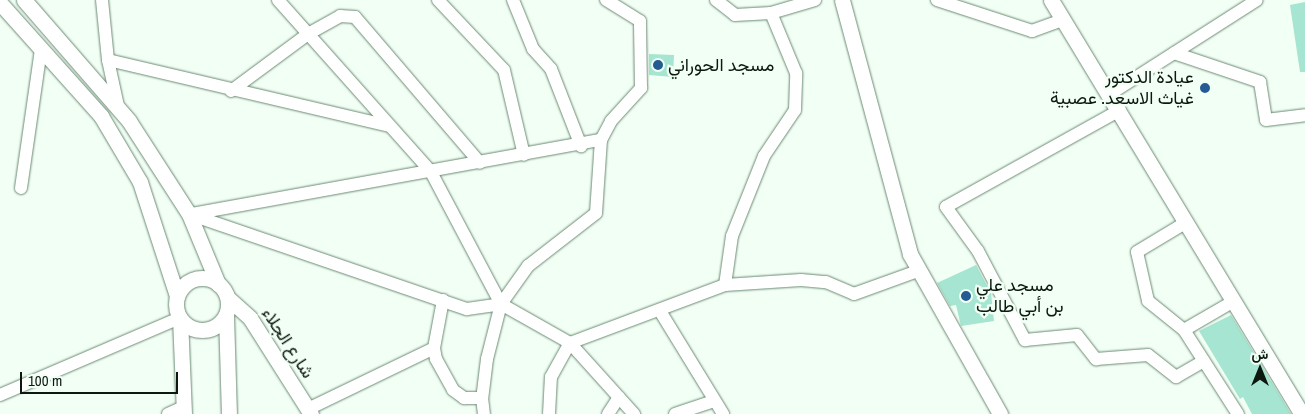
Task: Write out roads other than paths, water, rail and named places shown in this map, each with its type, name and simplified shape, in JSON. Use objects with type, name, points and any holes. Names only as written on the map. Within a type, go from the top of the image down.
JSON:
[{"type":"main road","points":[[24,0],[118,106],[189,214],[218,284],[228,298],[226,315],[229,414]]},
{"type":"main road","points":[[842,0],[905,237],[918,271],[1000,414]]},
{"type":"main road","points":[[1051,0],[1120,110],[1185,223],[1302,414]]},
{"type":"main road","points":[[1,6],[101,116],[140,182],[177,296],[180,318],[184,410]]},
{"type":"main road","points":[[177,296],[187,283],[194,280],[211,280],[218,284]]},
{"type":"main road","name":"شارع الجلاء","points":[[228,298],[250,318],[310,411]]},
{"type":"main road","points":[[180,318],[192,329],[208,330],[226,315]]},
{"type":"street","points":[[102,0],[108,60],[118,106]]},
{"type":"street","points":[[278,0],[431,172],[501,304],[570,343],[634,414]]},
{"type":"street","points":[[438,0],[504,70],[524,155]]},
{"type":"street","points":[[513,0],[533,49],[551,69],[581,146]]},
{"type":"street","points":[[484,414],[482,398],[487,359],[501,304],[528,266],[596,213],[601,140],[611,121],[641,88],[640,20],[606,0]]},
{"type":"street","points":[[716,0],[735,15],[770,13],[815,0]]},
{"type":"street","points":[[937,0],[1032,31],[1062,20]]},
{"type":"street","points":[[1110,94],[1257,0]]},
{"type":"street","points":[[725,285],[732,236],[764,156],[795,110],[796,73],[770,13]]},
{"type":"street","points":[[231,90],[308,34],[340,16],[355,17],[480,163]]},
{"type":"street","points":[[21,188],[41,50]]},
{"type":"street","points":[[1174,53],[1260,82],[1266,120],[1305,115]]},
{"type":"street","points":[[108,60],[389,126]]},
{"type":"street","points":[[1120,110],[946,207],[978,251],[1025,340],[1077,335],[1096,360],[1148,355],[1176,377],[1204,361]]},
{"type":"street","points":[[189,214],[581,146],[601,140]]},
{"type":"street","points":[[189,214],[467,308],[501,304]]},
{"type":"street","points":[[1185,223],[1137,252],[1148,301],[1184,330],[1238,414]]},
{"type":"street","points":[[550,410],[550,377],[570,343],[660,312],[725,285],[801,280],[826,282],[854,294],[918,271]]},
{"type":"street","points":[[443,300],[434,348],[443,374],[453,390],[464,398],[482,398]]},
{"type":"street","points":[[1184,330],[1234,301]]},
{"type":"street","points":[[660,312],[723,414]]},
{"type":"street","points":[[0,395],[180,318]]},
{"type":"street","points":[[310,411],[434,348]]},
{"type":"street","points":[[608,414],[619,397]]},
{"type":"street","points":[[675,414],[714,400]]},
{"type":"street","points":[[168,414],[184,410]]},
{"type":"place","name":"مسجد الحوراني","points":[[658,65]]},
{"type":"place","name":"عيادة الدكتور غياث الاسعد. عصبية","points":[[1205,88]]},
{"type":"place","name":"مسجد علي بن أبي طالب","points":[[966,296]]}]
